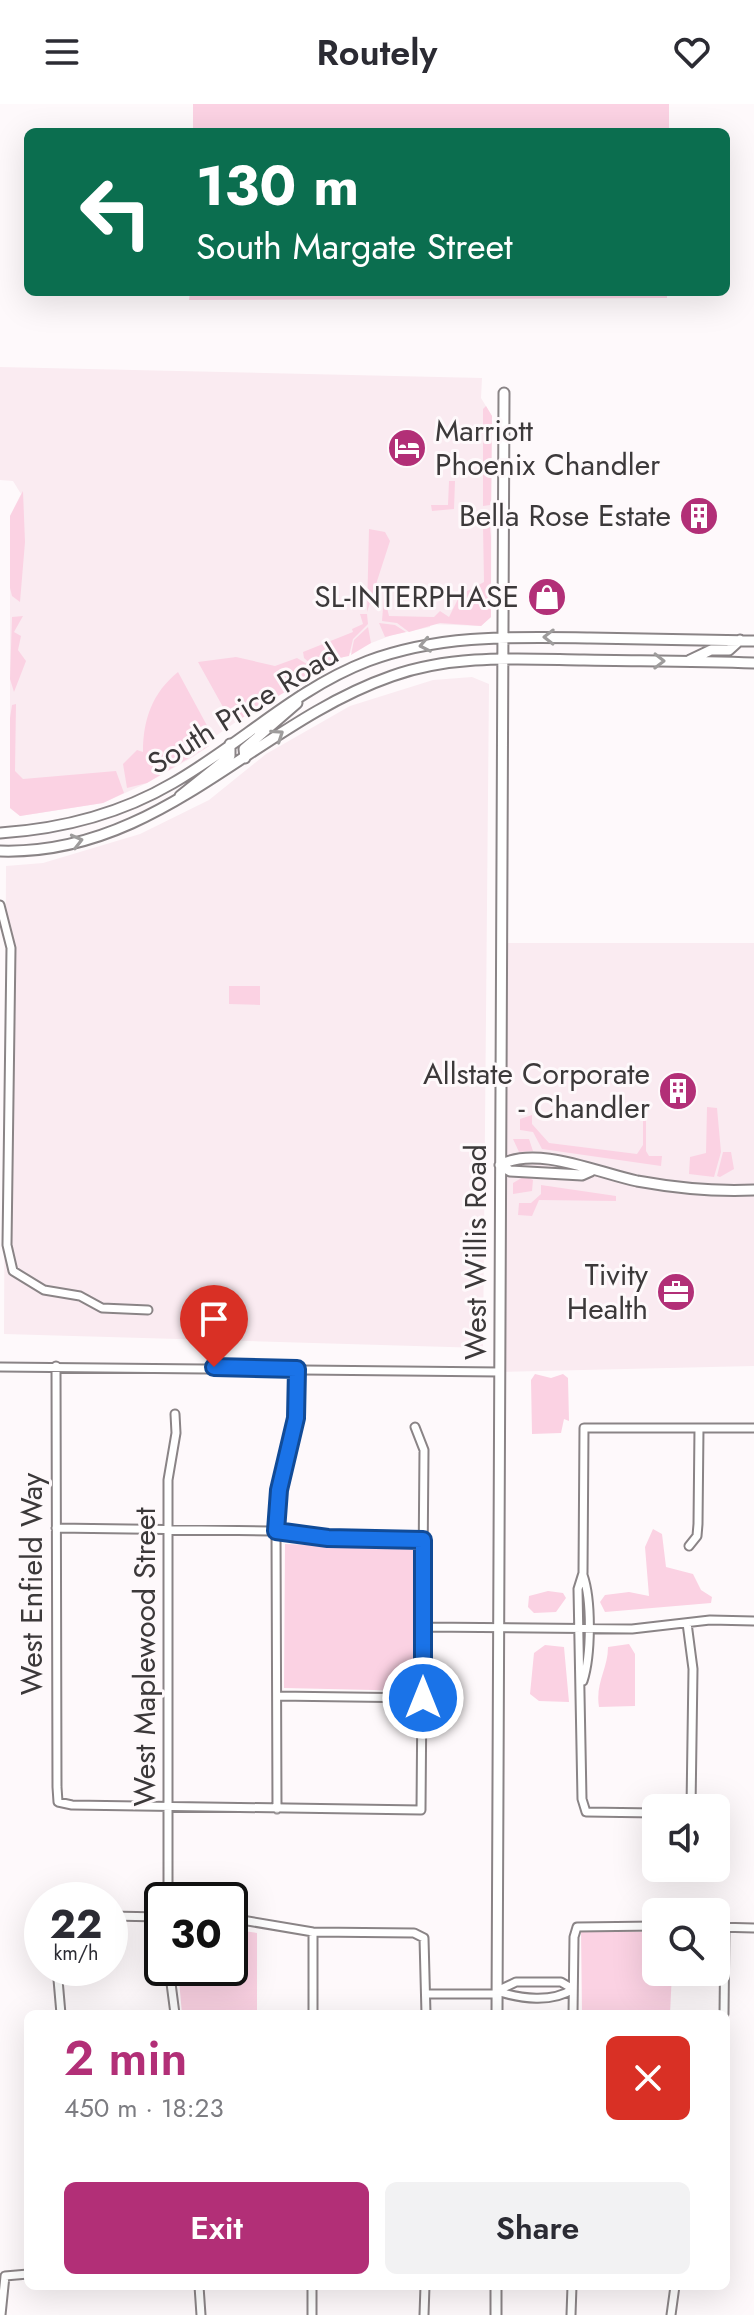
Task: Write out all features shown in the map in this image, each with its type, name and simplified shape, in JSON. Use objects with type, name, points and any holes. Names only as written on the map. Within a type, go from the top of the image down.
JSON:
[{"type":"street","name":"West Willis Road","points":[[497,2010],[504,393]]},
{"type":"street","name":"South Price Road","points":[[0,833],[58,826],[110,813],[174,783],[338,674],[395,651],[453,640],[502,637],[754,641]]},
{"type":"street","points":[[687,661],[711,650],[729,650],[740,640]]},
{"type":"street","name":"South Price Road","points":[[0,851],[82,840],[146,818],[172,805],[312,712],[368,684],[425,666],[502,658],[754,663]]},
{"type":"street","points":[[245,758],[244,749],[251,740],[290,710],[307,692]]},
{"type":"street","points":[[172,805],[193,783],[230,756],[230,744]]},
{"type":"street","points":[[0,905],[11,948],[7,1245],[13,1271],[44,1290],[80,1296],[102,1308],[148,1310]]},
{"type":"street","points":[[500,1165],[510,1171],[582,1175],[591,1171],[699,1190],[754,1190]]},
{"type":"street","name":"West Enfield Way","points":[[56,1366],[58,1802],[169,1806]]},
{"type":"street","points":[[0,1367],[500,1372]]},
{"type":"street","points":[[277,1809],[276,1531],[279,1490],[296,1418],[297,1369]]},
{"type":"street","name":"West Maplewood Street","points":[[168,1882],[168,1528],[175,1414]]},
{"type":"street","points":[[169,1806],[421,1810],[424,1450],[415,1427]]},
{"type":"street","points":[[642,1813],[586,1812],[582,1799],[583,1682],[587,1668],[583,1628],[588,1589],[583,1573],[584,1428],[754,1428]]},
{"type":"street","points":[[689,1546],[697,1536],[699,1428]]},
{"type":"street","points":[[56,1528],[276,1531],[328,1538],[423,1540]]},
{"type":"street","points":[[423,1627],[583,1628],[754,1621]]},
{"type":"street","points":[[687,1623],[693,1669],[691,1794]]},
{"type":"street","points":[[277,1696],[423,1698]]},
{"type":"street","points":[[248,1921],[313,1932],[414,1933],[424,1938],[426,2010]]},
{"type":"street","points":[[573,2010],[577,1927],[642,1926]]},
{"type":"street","points":[[730,1927],[754,1928]]},
{"type":"street","points":[[313,1932],[313,2010]]},
{"type":"street","points":[[497,1993],[516,1982],[561,1982],[573,1989]]},
{"type":"street","points":[[59,1986],[61,2010]]},
{"type":"street","points":[[171,1986],[174,2010]]},
{"type":"street","points":[[723,1986],[724,2010]]},
{"type":"street","points":[[426,1994],[497,1993],[553,1998],[573,1989]]},
{"type":"street","points":[[1,2315],[5,2276],[24,2274]]},
{"type":"street","points":[[199,2290],[200,2315]]},
{"type":"street","points":[[312,2290],[312,2315]]},
{"type":"street","points":[[424,2315],[425,2290]]},
{"type":"street","points":[[496,2290],[496,2315]]},
{"type":"street","points":[[571,2315],[572,2290]]},
{"type":"street","points":[[671,2315],[674,2290]]},
{"type":"shaded area","points":[[193,104],[669,104],[669,128],[193,128]]},
{"type":"shaded area","points":[[190,296],[667,296],[667,298],[189,300]]},
{"type":"shaded area","points":[[0,367],[482,378],[481,398],[492,416],[491,617],[481,626],[430,624],[430,627],[392,635],[361,647],[272,697],[210,740],[209,746],[147,783],[103,803],[20,816],[10,808],[10,516],[21,494],[13,481],[0,480]]},
{"type":"shaded area","points":[[486,406],[492,416],[491,501],[490,505],[483,506],[483,409]]},
{"type":"shaded area","points":[[449,481],[455,481],[454,509],[432,511],[431,505],[448,505]]},
{"type":"shaded area","points":[[23,491],[25,542],[20,602],[12,596],[10,588],[10,516]]},
{"type":"shaded area","points":[[483,526],[490,527],[491,537],[491,617],[481,626],[440,623],[409,632],[397,623],[382,621],[384,595],[389,616],[434,617],[440,611],[449,617],[460,595],[484,582]]},
{"type":"shaded area","points":[[369,529],[385,532],[390,541],[367,612]]},
{"type":"shaded area","points":[[360,614],[367,614],[368,624],[353,639],[349,656],[339,658],[319,671],[304,658],[303,652],[353,632],[352,629],[363,624]]},
{"type":"shaded area","points":[[23,616],[14,632],[21,636],[18,650],[26,661],[14,692],[10,679],[12,617]]},
{"type":"shaded area","points":[[379,623],[395,625],[406,632],[385,637]]},
{"type":"shaded area","points":[[368,627],[371,643],[351,655],[354,640]]},
{"type":"shaded area","points":[[236,657],[275,666],[297,658],[307,664],[313,675],[242,718],[228,716],[198,662]]},
{"type":"shaded area","points":[[178,672],[211,733],[209,746],[147,783],[127,788],[123,764],[137,750],[143,752],[151,708],[162,689]]},
{"type":"shaded area","points":[[472,677],[489,684],[483,1348],[4,1334],[6,866],[43,863],[140,834],[209,800],[266,754],[350,706],[433,680]]},
{"type":"shaded area","points":[[16,704],[15,771],[23,779],[116,771],[124,793],[103,803],[20,816],[10,808],[10,718],[12,705]]},
{"type":"shaded area","points":[[501,943],[754,943],[754,1366],[500,1372]]},
{"type":"shaded area","points":[[229,986],[260,986],[260,1005],[229,1004]]},
{"type":"shaded area","points":[[643,1101],[646,1101],[646,1151],[649,1156],[662,1156],[661,1166],[542,1149],[533,1132],[520,1130],[520,1119],[532,1115],[532,1124],[549,1143],[637,1154],[643,1145]]},
{"type":"shaded area","points":[[707,1107],[717,1108],[721,1152],[714,1177],[689,1174],[690,1157],[706,1153]]},
{"type":"shaded area","points":[[513,1139],[529,1139],[533,1151],[519,1152]]},
{"type":"shaded area","points":[[723,1152],[731,1152],[734,1169],[720,1177],[717,1176]]},
{"type":"shaded area","points":[[525,1176],[533,1180],[532,1191],[513,1194],[513,1183]]},
{"type":"shaded area","points":[[541,1185],[616,1196],[616,1201],[539,1200],[532,1216],[518,1215],[519,1203],[531,1203],[541,1194]]},
{"type":"shaded area","points":[[535,1374],[551,1378],[563,1374],[568,1378],[569,1421],[564,1419],[561,1433],[532,1434],[531,1380]]},
{"type":"shaded area","points":[[653,1529],[662,1534],[666,1567],[693,1574],[701,1590],[712,1597],[711,1603],[605,1612],[600,1602],[605,1595],[629,1592],[649,1596],[645,1547]]},
{"type":"shaded area","points":[[285,1544],[417,1549],[417,1691],[284,1688]]},
{"type":"shaded area","points":[[548,1591],[563,1593],[566,1598],[556,1612],[534,1613],[528,1607],[529,1596]]},
{"type":"shaded area","points":[[629,1644],[635,1654],[635,1706],[599,1707],[608,1647]]},
{"type":"shaded area","points":[[545,1645],[564,1647],[569,1702],[539,1701],[530,1694],[534,1653]]},
{"type":"shaded area","points":[[581,1931],[642,1932],[642,1986],[671,1986],[670,2010],[582,2010]]},
{"type":"shaded area","points":[[248,1932],[257,1933],[257,2010],[182,2010],[180,1986],[248,1986]]},
{"type":"place","name":"Marriott Phoenix Chandler","points":[[407,448]]},
{"type":"place","name":"Bella Rose Estate","points":[[699,516]]},
{"type":"place","name":"SL-INTERPHASE","points":[[547,597]]},
{"type":"place","name":"Allstate Corporate - Chandler","points":[[678,1091]]},
{"type":"place","name":"Tivity Health","points":[[676,1292]]},
{"type":"route","points":[[214,1367],[297,1369],[296,1418],[279,1490],[276,1531],[328,1538],[423,1540],[423,1698]]}]
